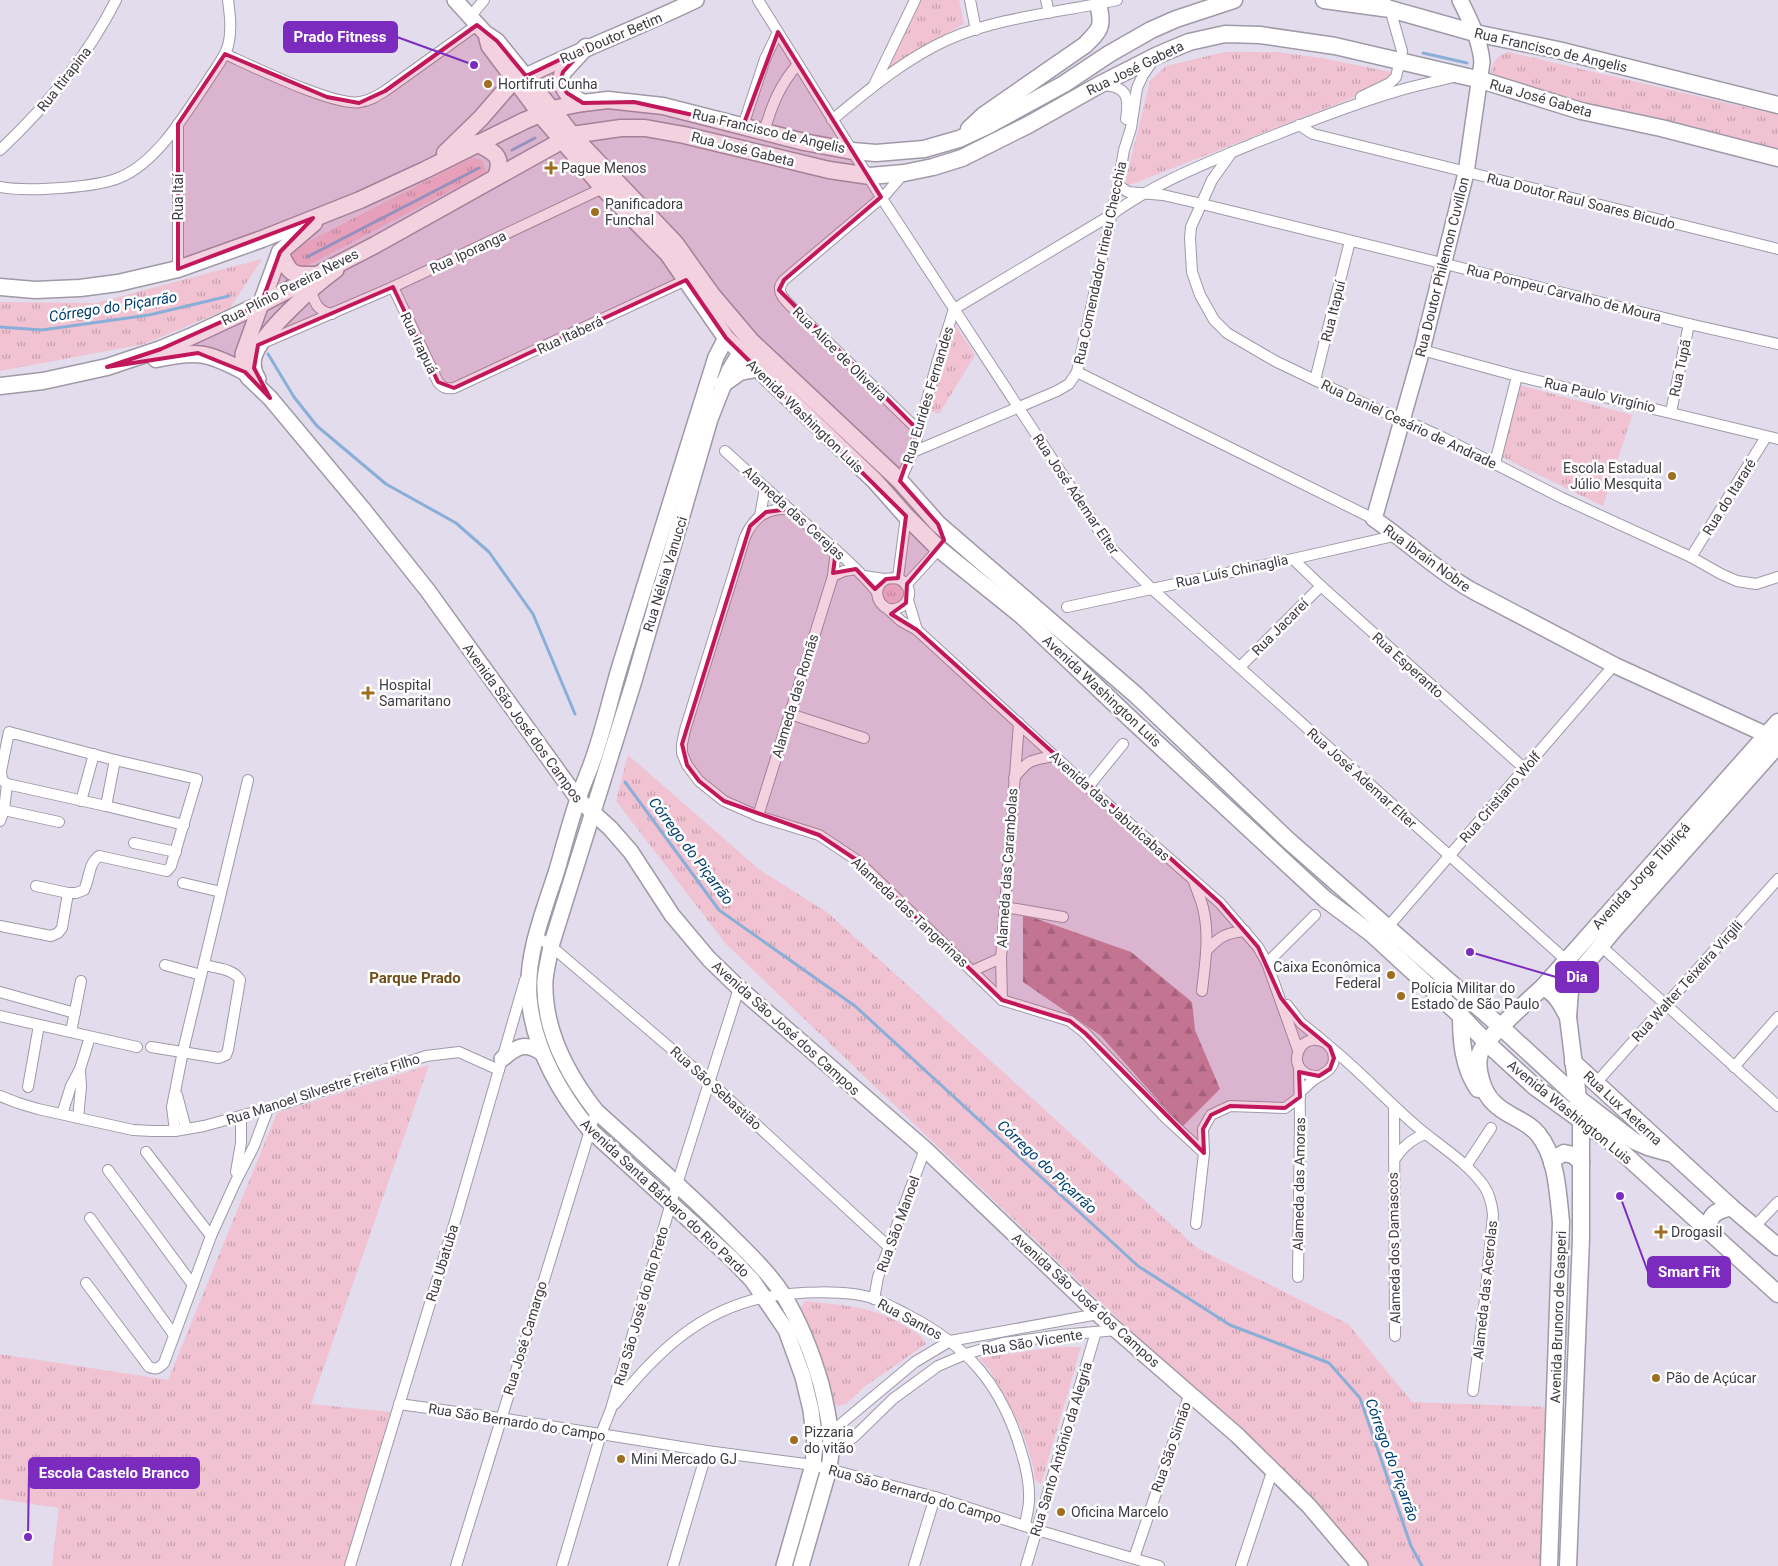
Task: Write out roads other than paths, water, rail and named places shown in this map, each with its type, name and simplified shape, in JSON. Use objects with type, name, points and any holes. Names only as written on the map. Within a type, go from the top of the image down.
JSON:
[{"type":"main road","name":"Avenida Washington Luis","points":[[455,0],[477,25],[489,46],[520,78],[603,188],[668,254],[726,338],[874,481],[939,549],[1021,615],[1135,724],[1325,899],[1372,934],[1535,1087],[1611,1142],[1778,1294]]},
{"type":"main road","name":"Rua Doutor Betim","points":[[520,78],[586,47],[630,31],[696,0]]},
{"type":"main road","name":"Rua Francisco de Angelis","points":[[425,170],[477,143],[546,112],[582,103],[608,100],[663,106],[764,132],[852,151],[876,153],[924,149],[959,139],[987,126],[1064,84],[1109,54],[1151,30],[1176,19],[1234,0]]},
{"type":"main road","name":"Rua Francisco de Angelis","points":[[1324,0],[1387,5],[1475,33],[1558,50],[1778,105]]},
{"type":"main road","points":[[959,139],[984,115],[1085,46],[1101,26],[1102,21],[1098,4]]},
{"type":"main road","name":"Rua Doutor Philemon Cuvillon","points":[[1374,519],[1422,350],[1466,173],[1481,80],[1482,62],[1475,33],[1463,6]]},
{"type":"main road","name":"Rua José Gabeta","points":[[567,138],[622,128],[646,128],[684,135],[829,170],[870,176],[904,173],[962,158],[1028,125],[1158,54],[1189,42],[1225,34],[1260,34],[1335,46],[1481,80],[1581,111],[1661,128],[1778,158]]},
{"type":"main road","points":[[582,103],[567,93],[560,82],[563,72],[586,47]]},
{"type":"main road","points":[[0,287],[35,290],[80,288],[118,283],[178,269],[325,215],[425,170],[465,135],[520,78]]},
{"type":"main road","points":[[738,149],[750,149],[755,146],[764,132]]},
{"type":"main road","name":"Avenida Washington Luis","points":[[567,138],[675,243],[712,294],[751,341],[894,476],[938,524],[1136,695],[1289,842],[1501,1027],[1578,1098],[1634,1141],[1673,1154],[1778,1247]]},
{"type":"main road","name":"Rua Plínio Pereira Neves","points":[[0,386],[43,381],[107,367],[161,349],[261,304],[361,252],[567,138]]},
{"type":"main road","points":[[477,143],[496,154],[500,167],[496,178]]},
{"type":"main road","points":[[245,372],[243,354],[280,252],[325,215]]},
{"type":"main road","points":[[280,252],[291,273],[299,276],[316,275]]},
{"type":"main road","points":[[258,345],[311,291],[329,275],[361,252]]},
{"type":"main road","name":"Rua Nélsia Vanucci","points":[[578,799],[592,764],[619,668],[716,357],[726,338]]},
{"type":"main road","name":"Rua Nélsia Vanucci","points":[[593,813],[710,420],[724,384],[740,353],[751,341]]},
{"type":"main road","name":"Avenida São José dos Campos","points":[[258,345],[254,356],[256,377],[270,398]]},
{"type":"main road","points":[[107,367],[198,353],[221,359],[245,372]]},
{"type":"main road","points":[[724,384],[740,372],[756,369]]},
{"type":"main road","name":"Avenida São José dos Campos","points":[[245,372],[270,398],[362,508],[428,591],[578,799],[610,828],[631,852],[672,914],[709,959],[739,988],[925,1149],[1098,1314],[1190,1393],[1273,1469],[1309,1506],[1360,1566]]},
{"type":"main road","points":[[874,481],[878,473],[894,476]]},
{"type":"main road","name":"Rua Ibrain Nobre","points":[[1374,519],[1398,535],[1452,580],[1614,665],[1774,741]]},
{"type":"main road","points":[[938,524],[944,540],[939,549]]},
{"type":"main road","name":"Avenida Jorge Tibiriçá","points":[[1568,1017],[1570,991],[1575,977],[1744,781],[1774,741],[1778,722]]},
{"type":"main road","name":"Avenida Jorge Tibiriçá","points":[[1501,1027],[1543,986],[1774,741]]},
{"type":"main road","points":[[561,776],[577,773],[592,764]]},
{"type":"main road","name":"Avenida Santa Bárbaro do Rio Pardo","points":[[578,799],[536,936],[531,959],[529,997],[542,1053],[560,1089],[589,1129],[730,1257],[752,1280],[786,1330],[803,1378],[814,1427],[815,1444],[813,1465],[784,1566]]},
{"type":"main road","name":"Avenida Santa Bárbaro do Rio Pardo","points":[[593,813],[552,946],[545,981],[548,1018],[556,1042],[572,1077],[596,1111],[750,1255],[770,1276],[784,1295],[796,1317],[815,1365],[826,1402],[830,1433],[830,1462],[801,1566]]},
{"type":"main road","points":[[1543,986],[1558,998],[1568,1017]]},
{"type":"main road","name":"Avenida Brunoro de Gasperi","points":[[1461,1016],[1461,1036],[1468,1070],[1479,1090],[1490,1098]]},
{"type":"main road","name":"Avenida Brunoro de Gasperi","points":[[1568,1017],[1581,1122],[1581,1238],[1568,1566]]},
{"type":"main road","name":"Avenida Brunoro de Gasperi","points":[[1501,1027],[1480,1052],[1479,1068],[1483,1085],[1495,1105],[1539,1134],[1552,1163],[1561,1222],[1549,1566]]},
{"type":"main road","points":[[500,1064],[511,1051],[521,1047],[534,1047],[542,1053]]},
{"type":"main road","points":[[1503,1058],[1552,1092],[1559,1092],[1564,1085]]},
{"type":"main road","name":"Rua Lux Aeterna","points":[[1573,1062],[1673,1154]]},
{"type":"main road","points":[[1552,1163],[1553,1159],[1564,1153],[1573,1155],[1581,1160],[1590,1147],[1611,1142]]},
{"type":"main road","points":[[1708,1231],[1709,1223],[1714,1214],[1731,1207]]},
{"type":"street","name":"Rua Itirapina","points":[[0,150],[27,125],[74,70],[94,41],[116,0]]},
{"type":"street","points":[[0,186],[60,188],[99,183],[120,178],[148,160],[178,124],[225,54],[230,37],[228,0]]},
{"type":"street","points":[[225,54],[327,97],[359,103],[379,95],[477,25],[484,0]]},
{"type":"street","name":"Rua José Ademar Elter","points":[[758,0],[832,120],[870,176],[881,197],[1109,546],[1151,588],[1566,960]]},
{"type":"street","points":[[874,86],[915,0]]},
{"type":"street","points":[[970,0],[976,30]]},
{"type":"street","points":[[1046,0],[1049,13]]},
{"type":"street","points":[[832,120],[874,86],[948,40],[1010,21],[1117,0]]},
{"type":"street","points":[[1320,117],[1390,83],[1396,76],[1402,51],[1387,5]]},
{"type":"street","points":[[743,126],[765,59],[778,32]]},
{"type":"street","name":"Rua Comendador Irineu Checchia","points":[[913,452],[1018,408],[1069,384],[1076,372],[1118,185],[1124,150],[1131,128],[1138,88],[1143,75],[1158,54]]},
{"type":"street","points":[[764,132],[772,104],[784,80],[798,64]]},
{"type":"street","points":[[954,309],[1111,215],[1126,204],[1170,180],[1232,152],[1320,117],[1393,92],[1460,76]]},
{"type":"street","name":"Rua Comendador Irineu Checchia","points":[[1099,85],[1119,88],[1126,95],[1128,109],[1124,134],[1124,150]]},
{"type":"street","name":"Rua Itaí","points":[[178,124],[178,269]]},
{"type":"street","name":"Rua Doutor Raul Soares Bicudo","points":[[1300,125],[1313,134],[1778,249]]},
{"type":"street","name":"Rua Daniel Cesário de Andrade","points":[[1232,152],[1212,180],[1191,227],[1190,260],[1200,296],[1214,320],[1227,333],[1251,348],[1315,380],[1495,463],[1562,498],[1691,557],[1738,582],[1756,584],[1778,577]]},
{"type":"street","points":[[881,197],[891,189],[904,173]]},
{"type":"street","name":"Rua Pompeu Carvalho de Moura","points":[[1118,185],[1128,192],[1147,193],[1202,204],[1689,324],[1778,344]]},
{"type":"street","name":"Rua Iporanga","points":[[258,345],[393,287],[603,188]]},
{"type":"street","name":"Rua Alice de Oliveira","points":[[881,197],[790,274],[780,284],[779,290],[781,295],[918,430]]},
{"type":"street","name":"Rua Itapuí","points":[[1315,380],[1350,241]]},
{"type":"street","name":"Rua Itaberá","points":[[454,388],[686,280]]},
{"type":"street","name":"Rua Irapuá","points":[[393,287],[438,382],[443,387],[454,388]]},
{"type":"street","points":[[311,291],[317,307],[324,312],[332,314]]},
{"type":"street","name":"Rua Eurides Fernandes","points":[[894,476],[913,452],[954,309]]},
{"type":"street","name":"Rua Tupã","points":[[1671,412],[1689,324]]},
{"type":"street","name":"Rua Paulo Virgínio","points":[[1422,350],[1517,376],[1778,439]]},
{"type":"street","name":"Rua Ibrain Nobre","points":[[1076,372],[1374,519]]},
{"type":"street","points":[[1495,463],[1517,376]]},
{"type":"street","name":"Rua do Itararé","points":[[1691,557],[1766,437]]},
{"type":"street","name":"Alameda das Cerejas","points":[[725,450],[836,550],[877,592]]},
{"type":"street","name":"Alameda das Tangerinas","points":[[765,488],[760,516],[750,526],[739,552],[682,744],[682,754],[687,764],[699,781],[724,801],[758,816],[819,835],[858,861],[1002,1000],[1070,1021],[1085,1033],[1166,1118],[1204,1153]]},
{"type":"street","points":[[760,516],[773,510],[789,509]]},
{"type":"street","points":[[906,516],[902,582],[909,592],[908,600],[917,630]]},
{"type":"street","name":"Rua Luís Chinaglia","points":[[1066,607],[1398,535]]},
{"type":"street","points":[[902,582],[939,549]]},
{"type":"street","name":"Alameda das Romãs","points":[[758,816],[833,576],[836,550]]},
{"type":"street","name":"Rua Esperanto","points":[[1293,559],[1320,586],[1525,769]]},
{"type":"street","points":[[833,576],[844,571],[902,582]]},
{"type":"street","points":[[886,579],[880,584],[877,592],[878,600],[888,609],[900,608],[908,600]]},
{"type":"street","name":"Rua Jacareí","points":[[1240,667],[1320,586]]},
{"type":"street","name":"Avenida das Jabuticabas","points":[[888,609],[917,630],[1088,787],[1220,903],[1258,947],[1267,963],[1281,998]]},
{"type":"street","name":"Rua Cristiano Wolf","points":[[1386,928],[1614,665]]},
{"type":"street","points":[[790,714],[864,738]]},
{"type":"street","name":"Alameda das Carambolas","points":[[1002,1000],[1001,958],[1019,723]]},
{"type":"street","points":[[36,886],[68,893],[84,890],[91,866],[94,860],[100,856],[167,871],[176,852],[184,825],[197,779],[9,732],[1,771],[2,780],[7,784],[184,825]]},
{"type":"street","points":[[1088,787],[1123,744]]},
{"type":"street","points":[[81,801],[94,754]]},
{"type":"street","name":"Alameda das Carambolas","points":[[1014,779],[1025,764],[1055,756]]},
{"type":"street","points":[[106,806],[115,760]]},
{"type":"street","points":[[175,1130],[172,1107],[183,1051],[248,780]]},
{"type":"street","points":[[0,821],[4,810],[7,784]]},
{"type":"street","points":[[4,810],[59,822]]},
{"type":"street","points":[[134,843],[176,852]]},
{"type":"street","name":"Rua Walter Teixeira Virgili","points":[[1596,1083],[1778,879]]},
{"type":"street","points":[[1194,881],[1203,909],[1206,951],[1202,991]]},
{"type":"street","points":[[183,883],[221,892]]},
{"type":"street","points":[[0,926],[51,936],[58,933],[62,928],[68,893]]},
{"type":"street","points":[[1005,906],[1063,916]]},
{"type":"street","points":[[1267,963],[1315,915]]},
{"type":"street","points":[[1206,951],[1216,940],[1230,932],[1244,931]]},
{"type":"street","name":"Rua São Sebastião","points":[[536,936],[552,946],[709,1080],[890,1248]]},
{"type":"street","points":[[1601,946],[1778,1106]]},
{"type":"street","name":"Alameda das Carambolas","points":[[972,970],[1001,958]]},
{"type":"street","name":"Rua Ubatuba","points":[[350,1566],[456,1218],[531,959]]},
{"type":"street","points":[[151,1046],[219,1058],[226,1055],[228,1050],[240,980],[237,974],[165,965]]},
{"type":"street","points":[[71,1032],[81,981]]},
{"type":"street","name":"Rua São José do Rio Preto","points":[[562,1566],[601,1434],[611,1409],[671,1203],[678,1186],[709,1080],[739,988]]},
{"type":"street","points":[[0,992],[74,1013]]},
{"type":"street","points":[[1281,998],[1298,1050],[1297,1061],[1299,1067],[1307,1075],[1318,1076]]},
{"type":"street","name":"Alameda das Acerolas","points":[[1281,998],[1301,1023],[1355,1067],[1394,1107],[1424,1134],[1466,1166],[1488,1192],[1492,1202],[1493,1215],[1485,1299],[1473,1391]]},
{"type":"street","points":[[0,1016],[137,1047]]},
{"type":"street","points":[[1734,1067],[1778,1017]]},
{"type":"street","points":[[28,1087],[39,1025]]},
{"type":"street","points":[[62,1114],[70,1086],[80,1069],[90,1037]]},
{"type":"street","points":[[1298,1050],[1309,1041],[1316,1040],[1327,1044],[1334,1058],[1330,1069]]},
{"type":"street","name":"Rua Manoel Silvestre Freita Filho","points":[[0,1096],[18,1103],[133,1130],[175,1130],[268,1109],[426,1056],[459,1052],[500,1064]]},
{"type":"street","name":"Alameda das Amoras","points":[[1298,1277],[1299,1067]]},
{"type":"street","points":[[1285,1108],[1318,1076],[1330,1069],[1355,1067]]},
{"type":"street","points":[[78,1118],[81,1087],[80,1069]]},
{"type":"street","points":[[176,1091],[186,1129]]},
{"type":"street","points":[[1196,1224],[1204,1153],[1203,1129],[1211,1115],[1230,1106],[1285,1108],[1300,1120]]},
{"type":"street","name":"Alameda dos Damascos","points":[[1394,1107],[1395,1336]]},
{"type":"street","points":[[86,1283],[149,1367],[158,1368],[164,1362],[211,1236],[254,1146],[268,1109]]},
{"type":"street","name":"Rua José Camargo","points":[[456,1566],[596,1111]]},
{"type":"street","points":[[235,1183],[241,1144],[241,1116]]},
{"type":"street","points":[[1466,1166],[1491,1128]]},
{"type":"street","name":"Alameda dos Damascos","points":[[1394,1160],[1404,1145],[1424,1134]]},
{"type":"street","name":"Rua São Manoel","points":[[874,1299],[878,1277],[925,1149]]},
{"type":"street","points":[[146,1152],[211,1236]]},
{"type":"street","points":[[108,1170],[193,1285]]},
{"type":"street","points":[[1755,1226],[1778,1202]]},
{"type":"street","points":[[90,1218],[174,1335]]},
{"type":"street","name":"Rua Santos","points":[[611,1409],[634,1380],[665,1348],[683,1333],[723,1312],[765,1297],[784,1295],[828,1292],[874,1299],[919,1321],[950,1341],[966,1354],[994,1389],[1005,1406],[1016,1433],[1028,1478],[1029,1500],[1025,1526]]},
{"type":"street","name":"Rua São Vicente","points":[[830,1433],[915,1362],[950,1341],[1098,1314]]},
{"type":"street","name":"Rua São Vicente","points":[[830,1462],[893,1398],[938,1366],[966,1354],[1003,1343],[1117,1330]]},
{"type":"street","name":"Rua Santo Antônio da Alegria","points":[[1026,1566],[1096,1332]]},
{"type":"street","name":"Rua São Simão","points":[[1134,1558],[1190,1393]]},
{"type":"street","name":"Rua São Bernardo do Campo","points":[[399,1404],[708,1451],[813,1465],[830,1462],[1037,1530],[1159,1566]]},
{"type":"street","points":[[673,1566],[708,1451]]},
{"type":"street","points":[[1241,1566],[1273,1469]]},
{"type":"street","points":[[914,1566],[935,1497]]},
{"type":"waterway","points":[[1423,53],[1467,63]]},
{"type":"waterway","points":[[512,150],[535,138]]},
{"type":"waterway","points":[[307,257],[479,168]]},
{"type":"waterway","name":"Córrego do Piçarrão","points":[[0,327],[42,330],[149,315],[229,296]]},
{"type":"waterway","name":"Córrego do Piçarrão","points":[[268,354],[294,397],[317,426],[386,484],[456,523],[489,552],[533,614],[575,714]]},
{"type":"waterway","name":"Córrego do Piçarrão","points":[[625,782],[719,910],[855,1006],[1138,1266],[1230,1325],[1329,1363],[1360,1398],[1411,1546],[1422,1566]]},
{"type":"place","name":"Prado Fitness","points":[[474,65]]},
{"type":"place","name":"Hortifruti Cunha","points":[[488,84]]},
{"type":"place","name":"Pague Menos","points":[[551,168]]},
{"type":"place","name":"Panificadora Funchal","points":[[595,212]]},
{"type":"place","name":"Escola Estadual Júlio Mesquita","points":[[1672,476]]},
{"type":"place","name":"Hospital Samaritano","points":[[368,693]]},
{"type":"place","name":"Dia","points":[[1470,952]]},
{"type":"place","name":"Caixa Econômica Federal","points":[[1391,975]]},
{"type":"place","name":"Polícia Militar do Estado de São Paulo","points":[[1401,996]]},
{"type":"place","name":"Smart Fit","points":[[1620,1196]]},
{"type":"place","name":"Drogasil","points":[[1661,1232]]},
{"type":"place","name":"Pão de Açúcar","points":[[1656,1378]]},
{"type":"place","name":"Pizzaria do vitão","points":[[794,1440]]},
{"type":"place","name":"Mini Mercado GJ","points":[[621,1459]]},
{"type":"place","name":"Oficina Marcelo","points":[[1061,1512]]},
{"type":"place","name":"Escola Castelo Branco","points":[[28,1537]]},
{"type":"district","name":"Parque Prado","points":[[415,978]]}]
